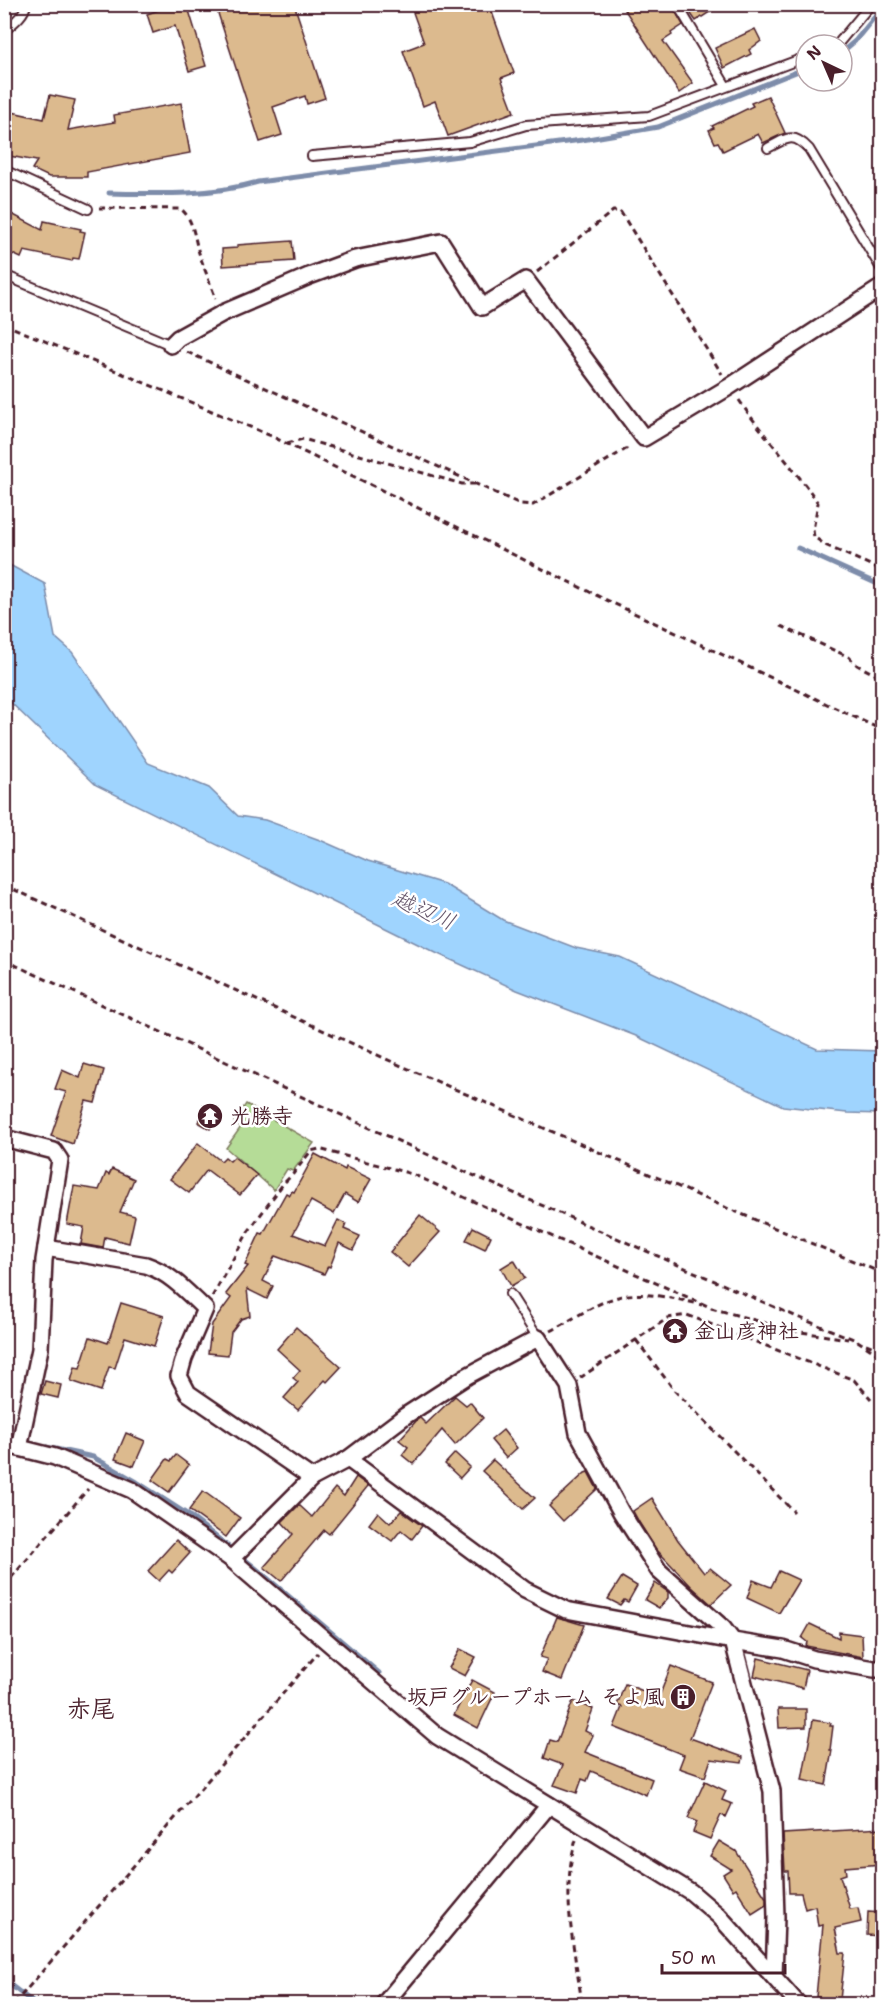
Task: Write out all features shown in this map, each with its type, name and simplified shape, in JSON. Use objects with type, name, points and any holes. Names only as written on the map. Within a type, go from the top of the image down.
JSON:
[{"type":"street","points":[[171,345],[178,338],[223,313],[309,276],[355,259],[441,242],[482,307],[526,280],[644,438],[729,387],[882,288]]},
{"type":"street","points":[[4,1138],[54,1151],[60,1160],[46,1248],[40,1349],[17,1443],[132,1490],[231,1558],[437,1736],[691,1892],[719,1916],[798,2004]]},
{"type":"street","points":[[46,1248],[146,1265],[159,1269],[182,1287],[205,1309],[179,1376],[188,1393],[312,1478]]},
{"type":"street","points":[[231,1558],[312,1478],[348,1459],[405,1416],[467,1376],[538,1338],[569,1386],[578,1433],[627,1522],[659,1571],[723,1628],[733,1641],[772,1791],[776,1917],[774,1977]]},
{"type":"street","points":[[348,1459],[525,1590],[566,1610],[783,1649],[814,1659],[882,1669]]},
{"type":"street","points":[[384,2004],[549,1805]]},
{"type":"lane","points":[[4,31],[22,14],[26,4]]},
{"type":"lane","points":[[677,4],[726,86]]},
{"type":"lane","points":[[847,33],[871,4]]},
{"type":"lane","points":[[312,156],[470,142],[526,125],[649,117],[794,61]]},
{"type":"lane","points":[[768,148],[795,137],[810,149],[882,270]]},
{"type":"lane","points":[[4,170],[88,208]]},
{"type":"lane","points":[[4,275],[171,345]]},
{"type":"lane","points":[[510,1294],[538,1338]]},
{"type":"path","points":[[88,208],[182,209],[187,214],[198,251],[223,313]]},
{"type":"path","points":[[526,280],[613,211],[620,211],[729,387],[752,419],[802,479],[818,504],[813,530],[814,537],[827,546],[882,570]]},
{"type":"path","points":[[4,324],[286,444],[600,597],[882,730]]},
{"type":"path","points":[[171,345],[508,500],[532,505],[644,438]]},
{"type":"path","points":[[286,444],[303,439],[462,484],[477,484]]},
{"type":"path","points":[[781,626],[849,657],[857,665],[882,678]]},
{"type":"path","points":[[4,885],[395,1063],[882,1273]]},
{"type":"path","points":[[4,960],[468,1173],[795,1316],[882,1350]]},
{"type":"path","points":[[205,1309],[255,1222],[311,1151],[319,1149],[412,1174],[712,1308]]},
{"type":"path","points":[[538,1338],[608,1300],[632,1294],[660,1297],[712,1308],[794,1331],[856,1340],[882,1357]]},
{"type":"path","points":[[569,1386],[668,1318],[687,1315],[854,1380],[871,1400]]},
{"type":"path","points":[[636,1340],[675,1391],[794,1512]]},
{"type":"path","points":[[4,1586],[99,1476]]},
{"type":"path","points":[[4,1998],[13,2004],[327,1643]]},
{"type":"path","points":[[580,1823],[571,1855],[569,1911],[582,2004]]},
{"type":"green space","points":[[246,1104],[314,1143],[293,1171],[287,1169],[274,1190],[226,1148],[241,1127],[234,1122]]},
{"type":"water","name":"越辺川","points":[[4,562],[45,584],[55,637],[72,652],[148,763],[209,788],[238,816],[265,820],[368,861],[444,884],[503,920],[576,948],[620,957],[817,1049],[882,1051],[882,1114],[847,1113],[783,1106],[636,1036],[517,990],[436,953],[96,785],[5,697]]},
{"type":"building","points":[[176,4],[187,4],[206,66],[189,71],[175,26],[153,33],[147,14]]},
{"type":"building","points":[[215,4],[294,4],[325,98],[307,104],[305,96],[273,107],[282,135],[260,142]]},
{"type":"building","points":[[410,4],[489,4],[514,73],[501,78],[514,112],[448,136],[435,101],[423,106],[403,51],[424,43]]},
{"type":"building","points":[[621,4],[671,4],[683,25],[663,41],[693,83],[679,93]]},
{"type":"building","points":[[684,4],[722,4],[696,21]]},
{"type":"building","points":[[755,29],[761,41],[749,50],[751,54],[724,68],[715,48]]},
{"type":"building","points":[[50,95],[75,100],[68,130],[115,122],[114,115],[181,103],[190,153],[87,172],[87,177],[49,177],[32,169],[37,161],[4,155],[4,120],[7,111],[44,119]]},
{"type":"building","points":[[768,96],[785,133],[763,143],[758,134],[723,151],[718,142],[715,143],[709,130],[714,128],[712,126],[753,106],[751,103]]},
{"type":"building","points":[[4,210],[42,230],[44,221],[81,229],[80,231],[85,232],[79,259],[73,258],[72,261],[24,251],[21,258],[4,250]]},
{"type":"building","points":[[292,241],[294,261],[223,266],[222,249],[237,248],[237,245]]},
{"type":"building","points":[[84,1064],[104,1070],[95,1103],[86,1101],[73,1144],[51,1136],[66,1092],[55,1089],[62,1070],[80,1078]]},
{"type":"building","name":"光勝寺","points":[[208,1106],[221,1113],[210,1129],[198,1122]]},
{"type":"building","points":[[198,1143],[221,1161],[225,1157],[230,1161],[234,1157],[257,1175],[240,1195],[207,1170],[189,1193],[170,1179]]},
{"type":"building","points":[[315,1154],[345,1170],[346,1167],[371,1179],[358,1202],[345,1194],[334,1214],[311,1201],[293,1234],[325,1246],[338,1220],[346,1224],[344,1229],[360,1236],[353,1250],[339,1243],[330,1267],[328,1266],[324,1274],[275,1256],[263,1281],[273,1286],[267,1299],[247,1289],[250,1316],[241,1319],[231,1332],[228,1355],[208,1353],[212,1324],[231,1298],[226,1294],[248,1266],[245,1265],[260,1233],[263,1234],[286,1193],[290,1195],[292,1191],[294,1192]]},
{"type":"building","points":[[112,1169],[134,1179],[120,1212],[135,1216],[129,1243],[105,1237],[103,1248],[81,1244],[84,1227],[67,1224],[74,1186],[99,1190],[106,1173],[109,1175]]},
{"type":"building","points":[[420,1215],[440,1232],[408,1267],[390,1252]]},
{"type":"building","points":[[473,1227],[491,1236],[485,1249],[466,1240]]},
{"type":"building","points":[[514,1260],[525,1278],[511,1286],[501,1268]]},
{"type":"building","points":[[121,1303],[164,1316],[154,1346],[125,1337],[115,1368],[109,1367],[101,1391],[71,1381],[75,1367],[80,1368],[90,1337],[108,1343]]},
{"type":"building","points":[[296,1327],[341,1367],[327,1382],[325,1380],[298,1410],[284,1398],[298,1382],[293,1378],[300,1370],[277,1349]]},
{"type":"building","points":[[45,1381],[61,1385],[58,1398],[41,1394]]},
{"type":"building","points":[[455,1396],[466,1405],[470,1402],[483,1418],[455,1445],[442,1430],[413,1464],[402,1455],[408,1447],[399,1440],[417,1420],[420,1418],[426,1424]]},
{"type":"building","points":[[503,1430],[517,1448],[506,1458],[491,1440]]},
{"type":"building","points":[[126,1433],[145,1441],[134,1466],[115,1459]]},
{"type":"building","points":[[455,1453],[470,1467],[460,1478],[445,1464]]},
{"type":"building","points":[[176,1455],[189,1465],[169,1492],[152,1480],[167,1459],[171,1461]]},
{"type":"building","points":[[493,1460],[535,1498],[523,1509],[482,1471]]},
{"type":"building","points":[[588,1472],[597,1489],[563,1521],[549,1506]]},
{"type":"building","points":[[356,1477],[368,1486],[329,1534],[324,1530],[281,1581],[264,1567],[293,1534],[282,1522],[299,1505],[312,1517],[335,1488],[344,1496]]},
{"type":"building","points":[[203,1491],[240,1518],[226,1537],[189,1510]]},
{"type":"building","points":[[652,1498],[678,1540],[704,1573],[710,1568],[731,1585],[711,1604],[656,1549],[640,1524],[633,1511]]},
{"type":"building","points":[[401,1511],[422,1526],[412,1539],[401,1530],[392,1541],[369,1524],[378,1512],[390,1523]]},
{"type":"building","points":[[176,1540],[190,1553],[172,1573],[169,1570],[159,1581],[148,1571]]},
{"type":"building","points":[[779,1571],[799,1580],[779,1613],[747,1598],[753,1580],[771,1587]]},
{"type":"building","points":[[622,1577],[637,1586],[628,1602],[624,1600],[620,1605],[608,1599]]},
{"type":"building","points":[[655,1583],[668,1592],[668,1598],[659,1608],[645,1600]]},
{"type":"building","points":[[557,1617],[584,1625],[562,1680],[542,1672],[547,1659],[540,1657]]},
{"type":"building","points":[[810,1624],[839,1638],[839,1632],[862,1635],[863,1657],[806,1646],[807,1642],[802,1638]]},
{"type":"building","points":[[460,1649],[476,1657],[465,1676],[449,1668]]},
{"type":"building","points":[[758,1658],[807,1670],[803,1688],[754,1676]]},
{"type":"building","points":[[671,1666],[712,1682],[690,1738],[743,1757],[742,1763],[711,1759],[705,1777],[679,1768],[684,1755],[614,1727],[622,1707],[617,1705],[625,1684],[659,1697]]},
{"type":"building","points":[[472,1680],[495,1692],[478,1728],[454,1715]]},
{"type":"building","points":[[573,1701],[593,1709],[585,1731],[593,1735],[585,1752],[652,1779],[646,1795],[591,1771],[587,1781],[582,1779],[577,1793],[554,1785],[563,1765],[544,1758],[550,1740],[557,1742]]},
{"type":"building","points":[[778,1709],[806,1709],[806,1727],[779,1728]]},
{"type":"building","points":[[813,1720],[831,1723],[830,1726],[833,1726],[830,1750],[832,1750],[826,1785],[802,1780]]},
{"type":"building","points":[[705,1781],[726,1791],[722,1800],[732,1804],[726,1817],[721,1815],[710,1839],[693,1832],[697,1822],[688,1818]]},
{"type":"building","points":[[882,1828],[882,1864],[845,1867],[846,1874],[840,1876],[850,1909],[858,1908],[861,1922],[835,1928],[840,1953],[845,1953],[840,2000],[816,1997],[823,1925],[818,1926],[815,1906],[805,1909],[801,1893],[789,1893],[783,1834]]},
{"type":"building","points":[[719,1841],[736,1851],[766,1898],[766,1905],[752,1914],[736,1888],[733,1890],[723,1874],[731,1869],[710,1856]]},
{"type":"building","points":[[868,1912],[882,1913],[882,1936],[867,1935]]},
{"type":"waterway","points":[[854,42],[882,8]]},
{"type":"waterway","points":[[109,193],[184,193],[221,190],[258,182],[582,140],[658,127],[794,73]]},
{"type":"waterway","points":[[798,548],[882,586]]},
{"type":"waterway","points":[[4,1435],[20,1440]]},
{"type":"waterway","points":[[46,1447],[93,1457],[187,1514],[253,1566],[379,1673]]},
{"type":"waterway","points":[[4,1980],[35,2004]]},
{"type":"place","name":"光勝寺","points":[[210,1116]]},
{"type":"place","name":"金山彦神社","points":[[675,1331]]},
{"type":"place","name":"坂戸グループホーム そよ風","points":[[683,1697]]},
{"type":"district","name":"赤尾","points":[[91,1709]]}]
